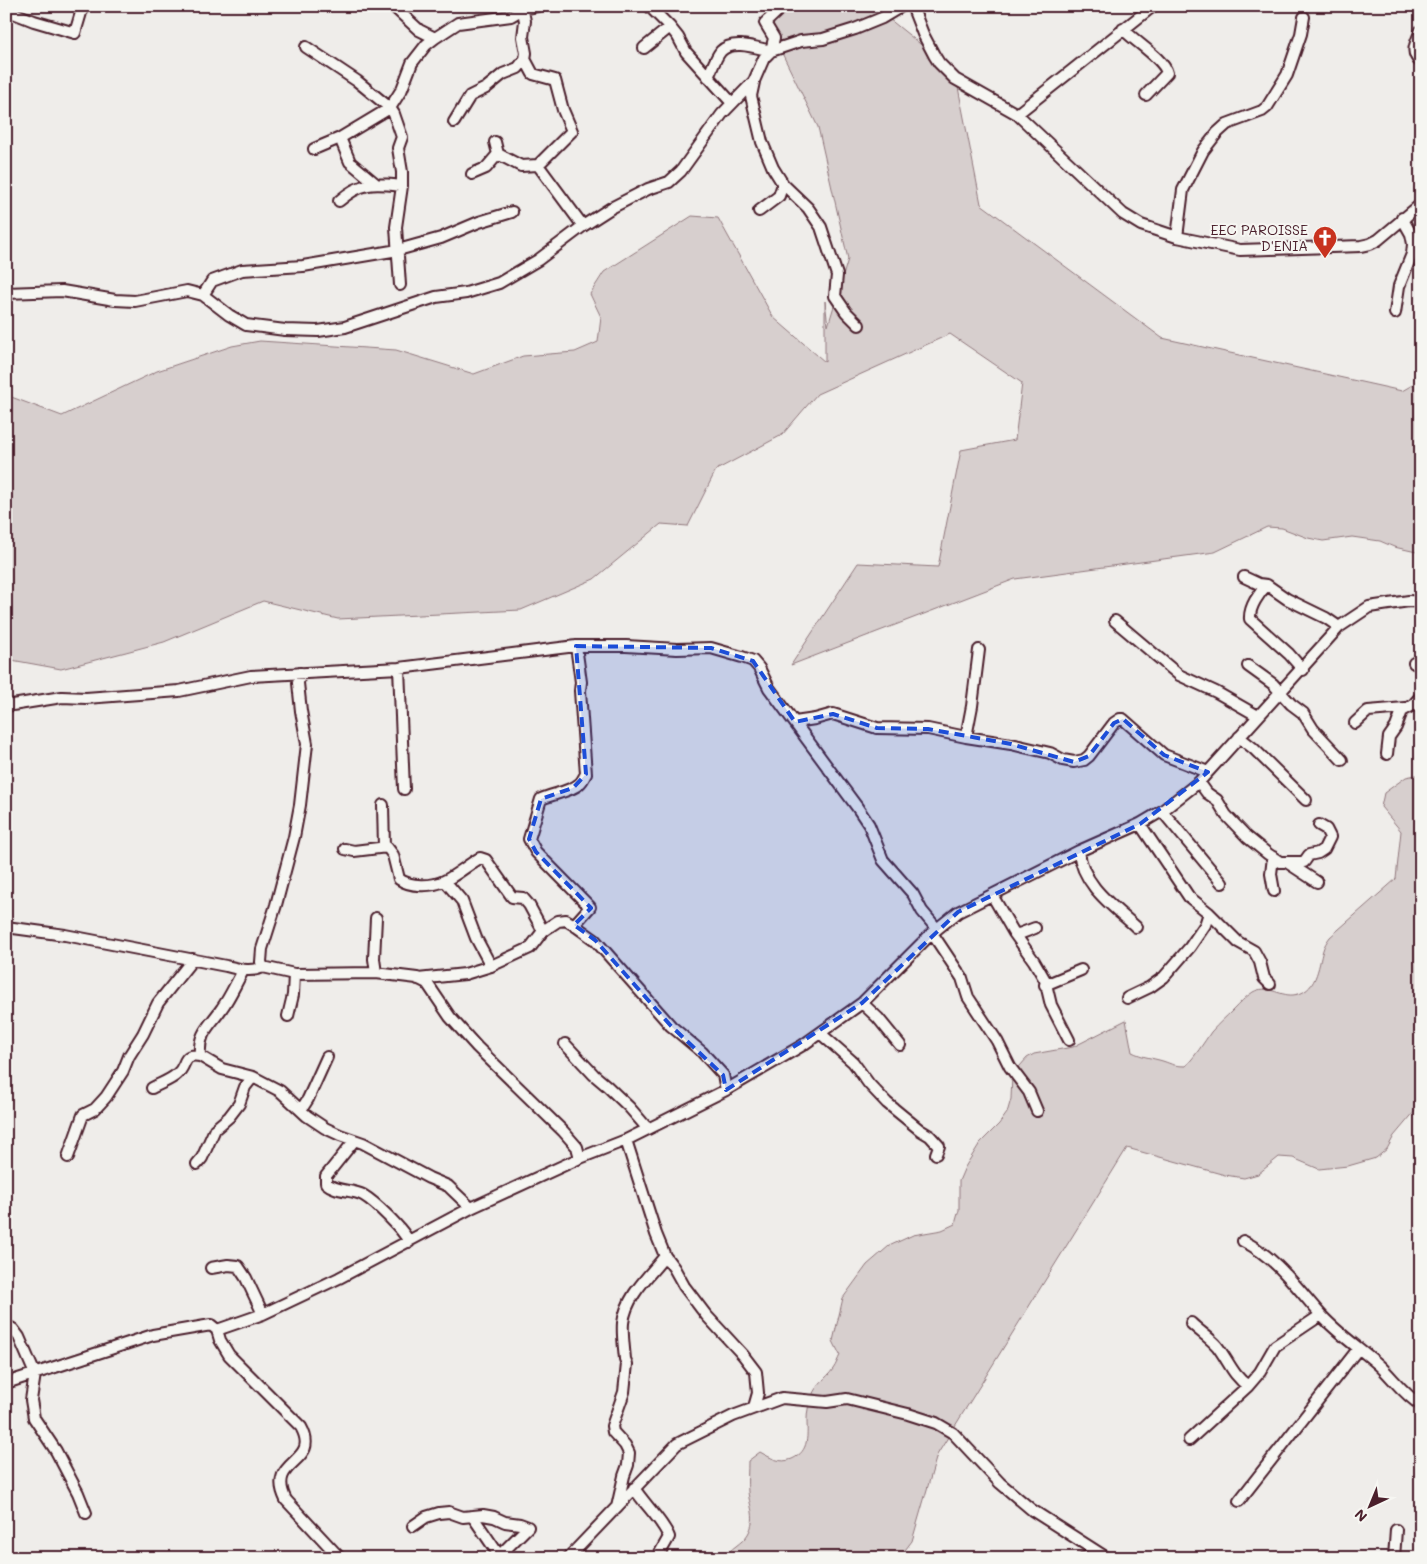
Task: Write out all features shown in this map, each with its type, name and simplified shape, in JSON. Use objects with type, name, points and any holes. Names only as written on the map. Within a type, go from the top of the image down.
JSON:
[{"type":"street","points":[[6,10],[34,21],[75,33],[83,6]]},
{"type":"street","points":[[393,6],[419,30],[435,38]]},
{"type":"street","points":[[314,149],[340,138],[390,108],[402,89],[412,63],[426,44],[458,23],[511,16],[522,7],[538,6]]},
{"type":"street","points":[[649,6],[670,27],[686,52],[732,103]]},
{"type":"street","points":[[772,51],[774,38],[765,23],[783,6]]},
{"type":"street","points":[[859,325],[846,312],[835,296],[837,275],[821,227],[808,208],[783,184],[773,168],[762,142],[751,96],[754,81],[764,58],[772,51],[802,41],[855,29],[882,18],[902,6]]},
{"type":"street","points":[[912,6],[923,34],[939,63],[955,79],[1017,114],[1123,214],[1141,225],[1177,237],[1240,250],[1361,246],[1378,240],[1421,204]]},
{"type":"street","points":[[1017,114],[1154,6]]},
{"type":"street","points":[[454,122],[470,96],[486,88],[503,74],[518,68],[525,59],[526,53],[523,37],[525,21],[522,7]]},
{"type":"street","points":[[1177,237],[1182,190],[1202,151],[1227,124],[1262,111],[1267,107],[1286,75],[1301,34],[1304,18]]},
{"type":"street","points":[[644,48],[670,27]]},
{"type":"street","points":[[1124,29],[1166,69],[1166,73],[1146,95]]},
{"type":"street","points":[[1421,30],[1414,49],[1414,56],[1421,63]]},
{"type":"street","points":[[708,77],[720,52],[730,45],[741,45],[772,51]]},
{"type":"street","points":[[306,46],[358,81],[390,108],[394,114],[402,137],[398,148],[402,186],[396,227],[400,285]]},
{"type":"street","points":[[495,142],[498,154],[521,166],[538,165],[572,131],[563,110],[555,80],[532,74],[525,59]]},
{"type":"street","points":[[6,293],[62,291],[115,300],[135,301],[187,291],[203,295],[229,315],[246,324],[285,330],[318,331],[345,327],[436,298],[466,293],[499,283],[538,260],[583,226],[611,208],[648,189],[669,182],[681,171],[708,132],[732,103],[754,81]]},
{"type":"street","points":[[340,138],[350,162],[375,183]]},
{"type":"street","points":[[472,174],[486,168],[498,154]]},
{"type":"street","points":[[538,165],[583,226]]},
{"type":"street","points":[[339,201],[352,190],[375,183],[402,186]]},
{"type":"street","points":[[759,210],[779,196],[783,184]]},
{"type":"street","points":[[203,295],[212,280],[242,270],[303,266],[398,250],[441,238],[479,222],[512,212]]},
{"type":"street","points":[[1395,313],[1399,286],[1412,254],[1413,244],[1411,234],[1402,218]]},
{"type":"street","points":[[1244,577],[1267,586],[1339,627]]},
{"type":"street","points":[[1267,586],[1263,589],[1252,607],[1250,619],[1289,654],[1303,670]]},
{"type":"street","points":[[217,1330],[263,1314],[409,1242],[471,1208],[580,1158],[626,1140],[726,1090],[820,1033],[862,1003],[934,931],[958,912],[1079,851],[1140,824],[1162,811],[1199,782],[1258,716],[1303,670],[1339,627],[1368,606],[1421,602]]},
{"type":"street","points":[[1115,621],[1179,675],[1216,692],[1258,716]]},
{"type":"street","points":[[574,925],[590,907],[536,852],[528,839],[541,799],[551,794],[574,788],[580,784],[586,774],[576,646]]},
{"type":"street","points":[[6,706],[62,697],[86,698],[179,691],[251,676],[399,668],[576,646],[711,648],[742,657],[753,662],[759,668],[769,688],[865,819],[883,860],[912,894],[962,978],[968,997],[997,1041],[1010,1067],[1029,1092],[1037,1111]]},
{"type":"street","points":[[966,737],[979,650]]},
{"type":"street","points":[[1248,666],[1281,692],[1290,704],[1303,713],[1328,746],[1342,760]]},
{"type":"street","points":[[399,668],[404,789]]},
{"type":"street","points":[[263,968],[262,949],[276,905],[300,806],[307,744],[298,683],[300,673]]},
{"type":"street","points":[[1356,723],[1368,711],[1405,708],[1413,705],[1421,696]]},
{"type":"street","points":[[1387,754],[1389,737],[1405,708]]},
{"type":"street","points":[[795,722],[833,714],[877,728],[928,729],[1011,744],[1074,762],[1084,760],[1089,756],[1114,723],[1123,719],[1164,755],[1208,772]]},
{"type":"street","points":[[1239,737],[1253,748],[1306,800]]},
{"type":"street","points":[[1199,782],[1207,793],[1217,800],[1226,815],[1247,837],[1280,862],[1304,862],[1310,855],[1318,853],[1324,848],[1330,837],[1326,830],[1319,825]]},
{"type":"street","points":[[383,805],[384,847]]},
{"type":"street","points":[[1162,811],[1222,883]]},
{"type":"street","points":[[1140,824],[1189,897],[1210,913],[1238,942],[1254,951],[1260,962],[1264,978],[1270,984]]},
{"type":"street","points":[[344,849],[354,851],[387,847],[393,855],[399,879],[407,884],[415,885],[445,881],[480,858],[486,860],[512,897],[523,898],[529,905],[544,931]]},
{"type":"street","points":[[1079,851],[1080,858],[1092,885],[1136,927]]},
{"type":"street","points":[[1273,857],[1271,874],[1274,891]]},
{"type":"street","points":[[1288,862],[1317,882]]},
{"type":"street","points":[[445,881],[462,901],[476,938],[491,966]]},
{"type":"street","points":[[992,895],[1045,980],[1051,1005],[1069,1040]]},
{"type":"street","points":[[1127,998],[1150,987],[1164,977],[1190,947],[1205,926],[1210,913]]},
{"type":"street","points":[[376,918],[374,959],[376,973]]},
{"type":"street","points":[[6,927],[64,935],[193,959],[243,971],[256,971],[263,968],[294,974],[376,973],[420,979],[466,974],[491,966],[530,948],[544,931],[558,921],[566,920],[595,940],[671,1026],[702,1052],[723,1075],[726,1090]]},
{"type":"street","points":[[1014,933],[1019,934],[1034,928]]},
{"type":"street","points":[[68,1157],[83,1115],[95,1109],[106,1096],[123,1071],[129,1056],[143,1034],[158,1003],[193,959]]},
{"type":"street","points":[[1045,986],[1081,970]]},
{"type":"street","points":[[200,1056],[200,1040],[223,1008],[243,971]]},
{"type":"street","points":[[288,1016],[293,995],[294,974]]},
{"type":"street","points":[[417,978],[427,983],[450,1017],[477,1047],[563,1131],[577,1148],[580,1158]]},
{"type":"street","points":[[862,1003],[878,1018],[900,1045]]},
{"type":"street","points":[[820,1033],[853,1062],[869,1084],[887,1102],[937,1142],[939,1146],[936,1154]]},
{"type":"street","points":[[565,1044],[594,1076],[629,1106],[648,1129]]},
{"type":"street","points":[[152,1088],[177,1075],[188,1057],[192,1055],[200,1056],[222,1070],[253,1077],[280,1090],[301,1110],[325,1128],[363,1143],[448,1186],[471,1208]]},
{"type":"street","points":[[301,1110],[327,1057]]},
{"type":"street","points":[[197,1164],[202,1158],[215,1129],[240,1104],[245,1087],[253,1077]]},
{"type":"street","points":[[626,1140],[656,1234],[665,1256],[684,1286],[706,1315],[756,1372],[758,1393],[754,1407]]},
{"type":"street","points":[[354,1141],[326,1176],[326,1182],[331,1187],[363,1195],[396,1224],[407,1236],[409,1242]]},
{"type":"street","points":[[1243,1241],[1255,1247],[1277,1265],[1335,1330],[1385,1371],[1408,1396],[1421,1405]]},
{"type":"street","points":[[617,1508],[628,1465],[629,1453],[625,1445],[613,1432],[612,1426],[624,1392],[627,1364],[624,1359],[623,1322],[630,1302],[636,1292],[665,1256]]},
{"type":"street","points":[[210,1268],[228,1265],[238,1266],[246,1278],[263,1314]]},
{"type":"street","points":[[1189,1440],[1248,1386],[1260,1372],[1275,1346],[1321,1315]]},
{"type":"street","points":[[1191,1323],[1215,1344],[1232,1371],[1248,1386]]},
{"type":"street","points":[[6,1383],[153,1335],[211,1325],[217,1330],[220,1340],[229,1355],[302,1427],[307,1443],[305,1450],[302,1456],[282,1476],[280,1483],[282,1490],[286,1500],[340,1558]]},
{"type":"street","points":[[6,1326],[13,1329],[19,1336],[35,1374],[31,1400],[34,1418],[45,1432],[65,1468],[86,1513]]},
{"type":"street","points":[[1239,1501],[1358,1349]]},
{"type":"street","points":[[568,1558],[677,1444],[706,1428],[754,1407],[782,1398],[826,1402],[847,1399],[936,1423],[953,1433],[1000,1483],[1032,1510],[1104,1556]]},
{"type":"street","points":[[634,1488],[643,1502],[666,1528],[669,1537],[657,1558]]},
{"type":"street","points":[[413,1526],[426,1517],[439,1512],[449,1512],[463,1517],[483,1515],[494,1517],[505,1522],[528,1527],[501,1556],[473,1517]]},
{"type":"street","points":[[1394,1558],[1396,1530]]},
{"type":"street","points":[[1084,1558],[1104,1556]]},
{"type":"highlighted area","points":[[576,646],[711,648],[753,661],[795,722],[833,714],[877,728],[928,729],[1011,744],[1074,762],[1089,756],[1114,723],[1123,719],[1164,755],[1208,772],[1140,824],[958,912],[862,1003],[726,1090],[723,1075],[671,1026],[595,940],[574,925],[591,908],[536,852],[529,839],[541,799],[573,788],[586,774]]},
{"type":"shaded area","points":[[762,6],[873,6],[955,72],[981,204],[1162,338],[1402,391],[1421,380],[1421,553],[1394,547],[1380,541],[1352,537],[1323,541],[1308,538],[1282,528],[1267,527],[1215,552],[1015,579],[791,665],[858,563],[938,567],[961,450],[1015,440],[1022,383],[950,334],[817,394],[782,435],[716,470],[688,526],[661,524],[594,579],[521,610],[338,619],[263,601],[164,642],[61,669],[6,659],[6,395],[62,416],[157,371],[232,346],[260,341],[396,350],[474,374],[523,356],[575,352],[598,342],[601,317],[590,294],[604,272],[692,216],[718,218],[773,317],[825,362],[825,301],[828,326],[848,259],[818,127],[780,49]]},
{"type":"shaded area","points":[[1421,774],[1421,1104],[1394,1136],[1387,1149],[1376,1158],[1348,1166],[1319,1169],[1293,1158],[1279,1157],[1258,1174],[1244,1178],[1225,1175],[1127,1148],[937,1455],[912,1541],[899,1558],[724,1558],[748,1534],[751,1528],[752,1513],[748,1488],[748,1461],[760,1452],[776,1460],[788,1460],[798,1456],[805,1447],[807,1413],[811,1399],[816,1388],[830,1373],[840,1355],[833,1341],[843,1298],[867,1265],[889,1246],[913,1235],[942,1230],[955,1224],[959,1210],[959,1181],[965,1167],[980,1143],[1007,1113],[1011,1099],[1012,1075],[1027,1058],[1034,1054],[1073,1047],[1126,1020],[1132,1052],[1174,1065],[1186,1066],[1211,1032],[1253,992],[1263,989],[1293,995],[1307,990],[1315,978],[1323,948],[1330,937],[1396,879],[1401,831],[1381,807],[1384,793],[1406,777]]},
{"type":"place","name":"EEC PAROISSE D'ENIA","points":[[1325,259]]}]
